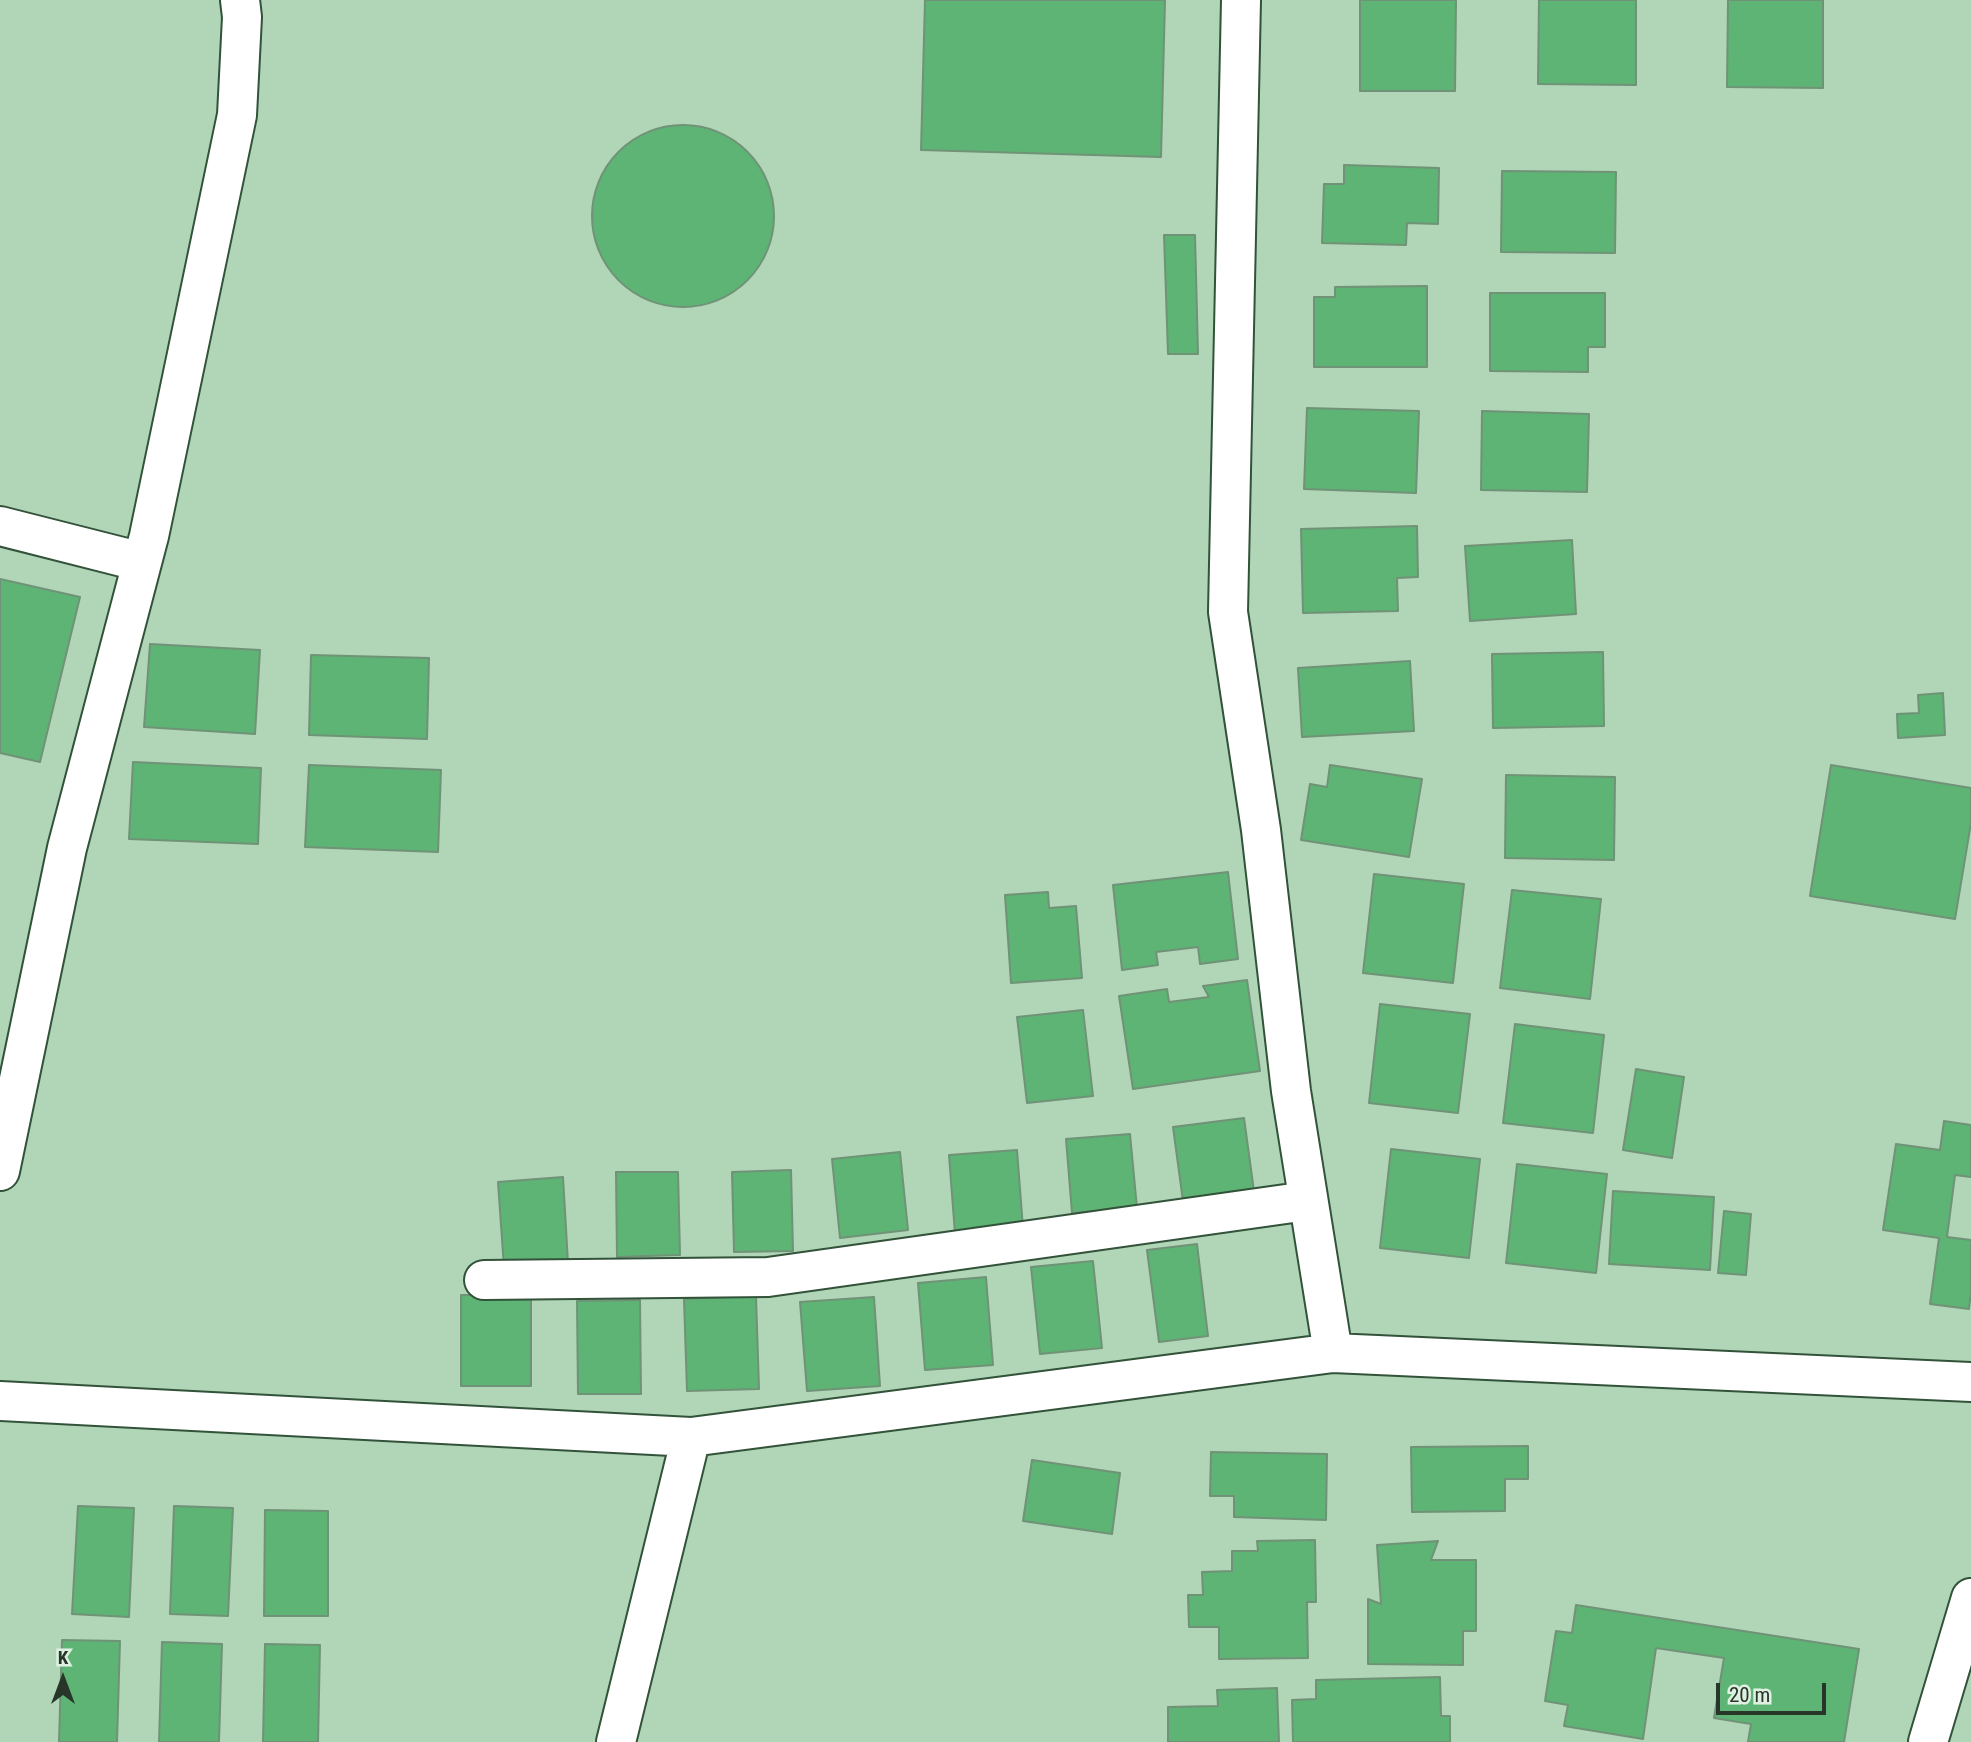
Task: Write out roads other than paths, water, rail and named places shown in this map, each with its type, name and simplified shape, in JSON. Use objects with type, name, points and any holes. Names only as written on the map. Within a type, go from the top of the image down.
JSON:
[{"type":"street","points":[[0,1171],[67,848],[142,562],[237,115],[242,18],[240,0]]},
{"type":"street","points":[[1241,0],[1228,612],[1261,830],[1291,1091],[1333,1353]]},
{"type":"street","points":[[0,526],[142,562]]},
{"type":"street","points":[[484,1280],[768,1277],[1307,1201]]},
{"type":"street","points":[[0,1401],[691,1437],[1333,1353],[1971,1382]]},
{"type":"street","points":[[616,1742],[691,1437]]},
{"type":"street","points":[[1928,1742],[1971,1598]]}]
